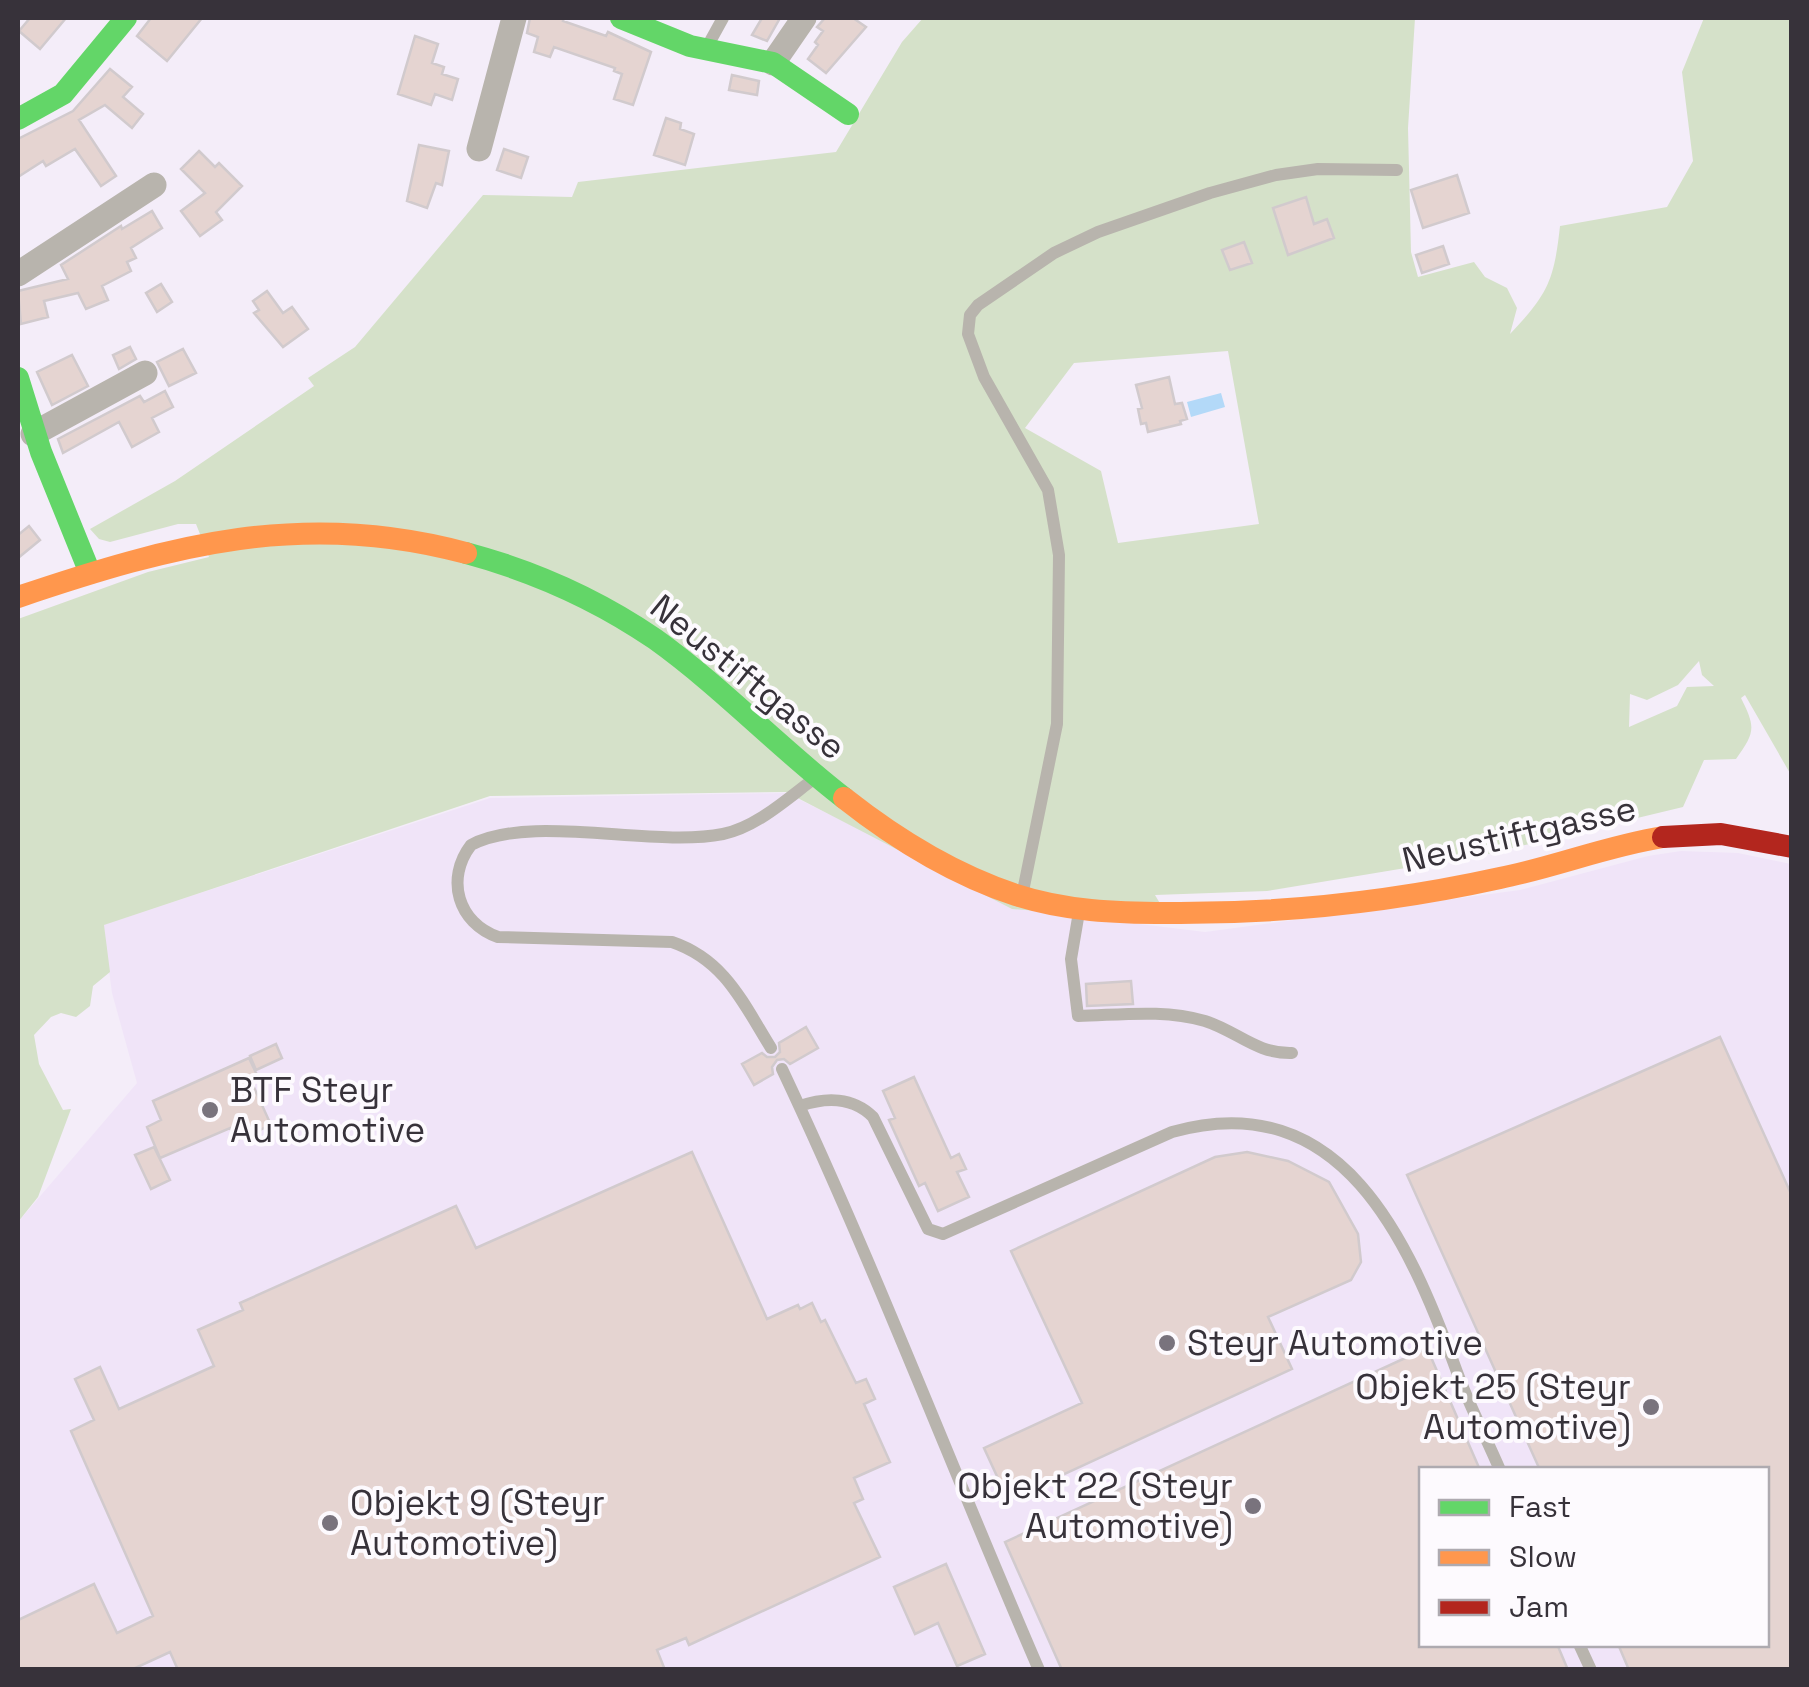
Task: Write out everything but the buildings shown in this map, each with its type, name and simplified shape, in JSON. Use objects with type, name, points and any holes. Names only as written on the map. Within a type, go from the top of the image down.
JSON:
[{"type":"street","points":[[18,119],[63,94],[126,18]]},
{"type":"street","points":[[479,150],[514,18]]},
{"type":"street","points":[[621,18],[706,50],[736,53],[774,64],[848,114]]},
{"type":"street","points":[[774,64],[804,18]]},
{"type":"street","points":[[18,274],[154,185]]},
{"type":"street","points":[[33,434],[145,372]]},
{"type":"street","points":[[18,378],[33,434],[90,573]]},
{"type":"street","name":"Neustiftgasse","points":[[18,598],[178,548],[266,534],[374,536],[411,540],[484,557],[564,587],[639,629],[698,672],[816,778],[876,825],[940,865],[1021,899],[1079,910],[1240,912],[1381,900],[1504,878],[1649,840],[1700,833],[1739,835],[1792,847]]},
{"type":"lane","points":[[706,50],[723,18]]},
{"type":"lane","points":[[1021,899],[1057,724],[1059,555],[1048,490],[984,378],[968,334],[970,315],[978,305],[1054,253],[1098,232],[1210,193],[1276,174],[1318,168],[1397,170]]},
{"type":"lane","points":[[770,1048],[718,968],[696,950],[672,942],[510,939],[490,935],[463,910],[458,868],[470,845],[512,833],[664,838],[722,834],[743,828],[816,778]]},
{"type":"lane","points":[[1079,910],[1071,959],[1078,1016],[1170,1013],[1209,1022],[1271,1054],[1292,1053]]},
{"type":"lane","points":[[782,1068],[866,1250],[1038,1670]]},
{"type":"lane","points":[[800,1106],[829,1100],[862,1107],[878,1126],[928,1229],[942,1234],[1185,1128],[1231,1122],[1294,1133],[1322,1150],[1350,1175],[1401,1240],[1499,1467]]},
{"type":"shaded area","points":[[786,793],[1024,910],[1205,932],[1520,890],[1681,851],[1738,853],[1791,864],[1791,1669],[18,1670],[18,1222],[137,1083],[112,993],[103,925],[490,798]]},
{"type":"green space","points":[[923,18],[1415,18],[1408,128],[1411,252],[1418,277],[1474,262],[1485,277],[1507,288],[1517,308],[1510,334],[1547,286],[1560,226],[1667,207],[1693,161],[1682,72],[1704,18],[1791,18],[1791,775],[1745,695],[1741,698],[1751,723],[1747,742],[1736,759],[1704,760],[1683,807],[1484,855],[1267,891],[1155,895],[1171,922],[1012,909],[786,792],[490,796],[104,925],[110,972],[93,986],[90,1006],[76,1017],[61,1013],[51,1017],[34,1035],[39,1064],[63,1110],[71,1109],[38,1197],[18,1222],[18,619],[148,572],[209,557],[196,524],[178,524],[110,542],[99,539],[90,529],[175,481],[314,386],[308,378],[355,347],[483,195],[572,197],[578,182],[836,152],[902,42]],"holes":[[[1228,351],[1259,524],[1118,543],[1101,471],[1025,428],[1074,363]],[[1699,661],[1702,675],[1714,686],[1687,687],[1677,706],[1629,727],[1630,694],[1647,700],[1678,685]]]},
{"type":"water","points":[[1221,393],[1225,407],[1191,417],[1187,402]]},
{"type":"traffic: fast","points":[[18,119],[63,94],[126,18]]},
{"type":"traffic: fast","points":[[621,18],[690,46],[773,63],[848,114]]},
{"type":"traffic: fast","points":[[18,378],[41,452],[90,573]]},
{"type":"traffic: fast","points":[[466,553],[564,588],[655,639],[844,798]]},
{"type":"traffic: slow","points":[[18,597],[130,562],[239,539],[349,534],[407,540],[466,553]]},
{"type":"traffic: slow","points":[[844,798],[884,828],[969,877],[1053,905],[1129,912],[1293,909],[1376,900],[1500,878],[1663,837]]},
{"type":"traffic: jam","points":[[1663,837],[1721,834],[1792,847]]},
{"type":"place","name":"BTF Steyr Automotive","points":[[210,1110]]},
{"type":"place","name":"Steyr Automotive","points":[[1167,1343]]},
{"type":"place","name":"Objekt 25 (Steyr Automotive)","points":[[1651,1407]]},
{"type":"place","name":"Objekt 22 (Steyr Automotive)","points":[[1253,1506]]},
{"type":"place","name":"Objekt 9 (Steyr Automotive)","points":[[330,1523]]}]
